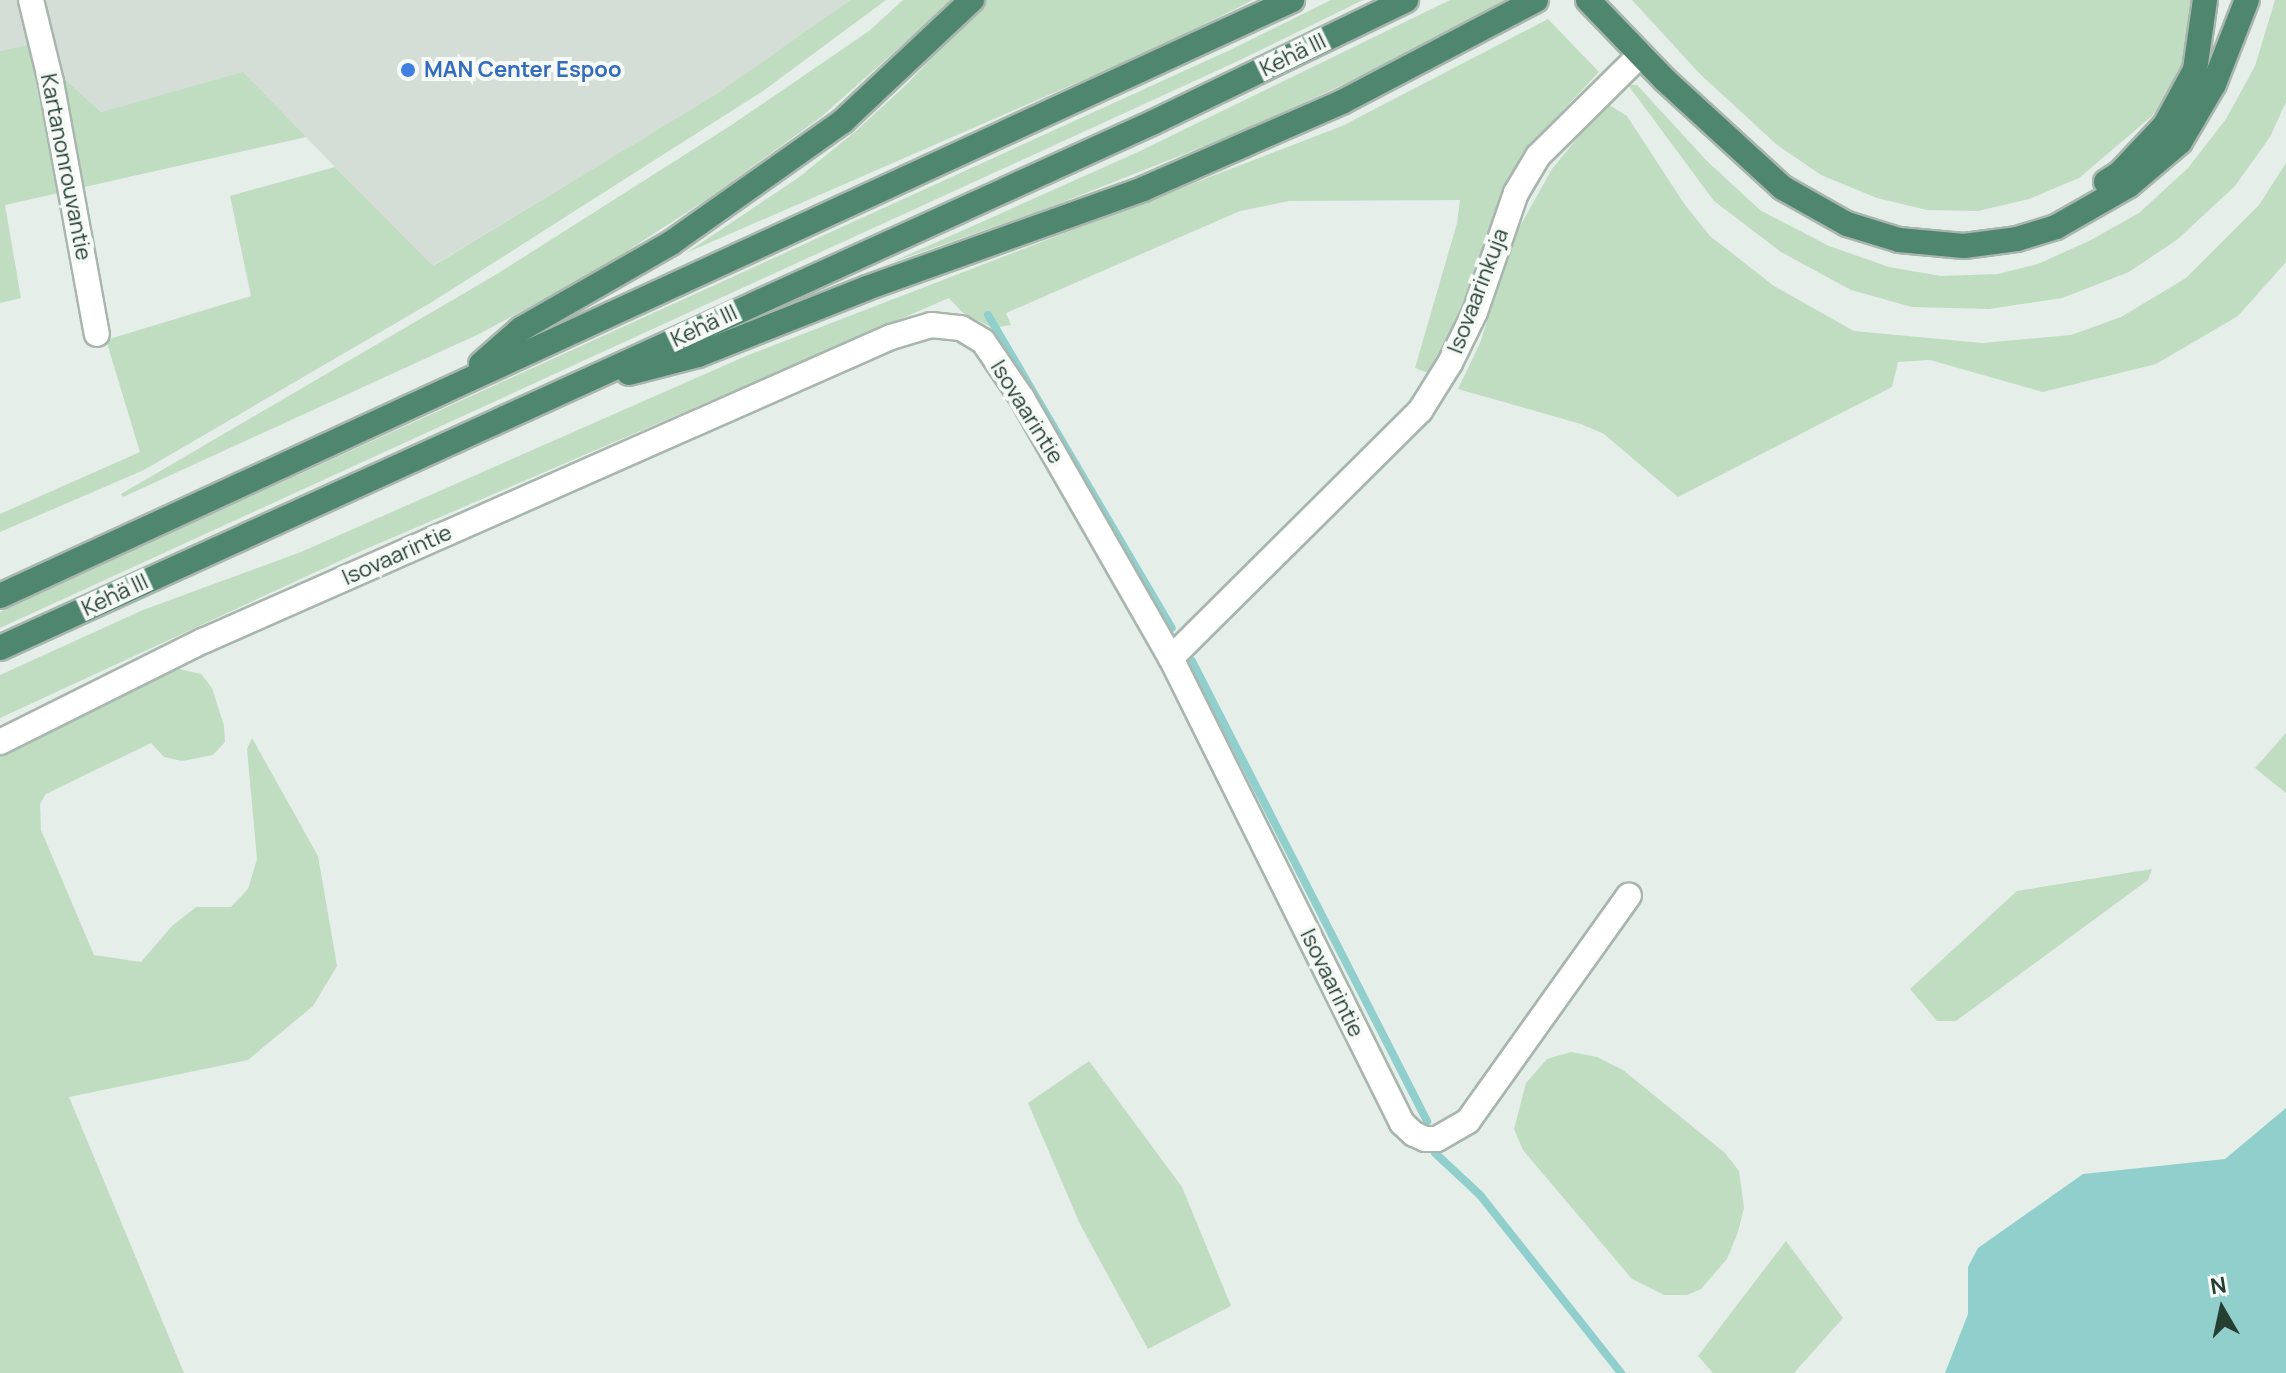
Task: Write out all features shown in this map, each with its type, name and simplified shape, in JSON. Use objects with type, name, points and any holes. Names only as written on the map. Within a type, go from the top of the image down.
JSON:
[{"type":"highway","points":[[463,380],[521,329],[671,243],[843,121],[972,0]]},
{"type":"highway","points":[[0,596],[1292,0]]},
{"type":"highway","name":"Kehä III","points":[[0,648],[1154,122],[1406,0]]},
{"type":"highway","points":[[569,388],[698,355],[867,288],[1143,189],[1342,102],[1536,0]]},
{"type":"highway","points":[[1588,0],[1665,80],[1783,188],[1847,224],[1899,240],[1964,246],[2017,239],[2056,227],[2128,186],[2180,142],[2214,84],[2247,0]]},
{"type":"highway","points":[[1665,80],[1791,176],[1844,206],[1899,225],[1967,229],[2009,225],[2052,212],[2088,194],[2119,174],[2165,125],[2195,70],[2205,0]]},
{"type":"street","name":"Kartanonrouvantie","points":[[31,0],[51,82],[97,334]]},
{"type":"street","name":"Isovaarinkuja","points":[[1171,658],[1420,411],[1450,363],[1475,312],[1516,193],[1538,156],[1640,55]]},
{"type":"street","name":"Isovaarintie","points":[[0,742],[217,635],[891,337],[931,325],[961,328],[983,341],[1022,398],[1171,658],[1402,1123],[1414,1134],[1425,1139],[1437,1139],[1468,1121],[1629,895]]},
{"type":"shaded area","points":[[0,0],[850,0],[721,92],[432,266],[243,73],[101,112],[27,45],[0,51]]},
{"type":"green space","points":[[850,0],[886,0],[763,91],[432,302],[144,470],[0,532],[0,514],[140,452],[106,340],[251,296],[230,196],[335,167],[433,266],[720,92]]},
{"type":"green space","points":[[903,0],[953,0],[821,117],[709,198],[590,275],[479,334],[123,497],[121,494],[497,274],[730,126],[869,31]]},
{"type":"green space","points":[[986,0],[1253,0],[1157,48],[686,253],[798,178],[857,130],[907,84]]},
{"type":"green space","points":[[1331,0],[1363,0],[1238,61],[0,628],[0,612],[52,587],[1230,50]]},
{"type":"green space","points":[[1450,0],[1509,0],[1397,60],[1240,132],[1048,208],[890,263],[1138,152]]},
{"type":"green space","points":[[1632,0],[2193,0],[2192,34],[2178,78],[2152,116],[2079,178],[2029,199],[1978,211],[1927,210],[1877,198],[1821,175],[1776,144],[1700,74]]},
{"type":"green space","points":[[2275,0],[2286,0],[2286,102],[2270,137],[2235,186],[2178,239],[2129,272],[2062,298],[1989,309],[1912,307],[1851,290],[1781,252],[1714,201],[1628,85],[1637,85],[1707,161],[1760,210],[1829,246],[1889,267],[1941,276],[1998,274],[2038,264],[2089,241],[2139,213],[2188,168],[2226,119],[2255,66]]},
{"type":"green space","points":[[1548,19],[1599,72],[1535,140],[1502,195],[1470,287],[1431,374],[1415,368],[1457,223],[1460,200],[1289,201],[1240,211],[1006,313],[1011,325],[993,328],[963,313],[949,298],[359,552],[0,718],[0,675],[143,610],[301,552],[746,356],[1342,126]]},
{"type":"green space","points":[[27,45],[101,112],[243,72],[306,137],[5,205],[21,298],[0,303],[0,51]]},
{"type":"green space","points":[[1606,103],[1627,116],[1685,205],[1710,236],[1774,286],[1854,331],[1982,343],[2071,335],[2121,317],[2186,278],[2259,205],[2286,163],[2286,262],[2238,316],[2156,364],[2043,392],[1930,360],[1898,362],[1892,387],[1678,497],[1604,434],[1581,424],[1458,389],[1480,343],[1515,235],[1552,169]]},
{"type":"green space","points":[[179,669],[201,674],[212,688],[224,726],[225,742],[213,755],[182,761],[164,757],[151,743],[46,794],[40,804],[41,830],[94,955],[141,962],[172,926],[196,907],[231,907],[248,889],[257,859],[247,749],[252,738],[318,856],[337,966],[313,1006],[248,1060],[69,1097],[184,1373],[0,1373],[0,753],[155,676]]},
{"type":"green space","points":[[2286,733],[2286,793],[2255,768]]},
{"type":"green space","points":[[2152,869],[2148,880],[1956,1021],[1937,1021],[1910,989],[2017,891]]},
{"type":"green space","points":[[1571,1052],[1597,1057],[1623,1070],[1725,1153],[1739,1171],[1744,1208],[1738,1232],[1727,1259],[1701,1289],[1687,1295],[1664,1295],[1632,1279],[1523,1150],[1514,1129],[1526,1083],[1547,1059]]},
{"type":"green space","points":[[1089,1061],[1182,1187],[1231,1306],[1148,1349],[1080,1224],[1028,1103]]},
{"type":"green space","points":[[1786,1241],[1843,1318],[1794,1373],[1713,1373],[1698,1356]]},
{"type":"water","points":[[2286,1108],[2286,1373],[1945,1373],[1968,1314],[1968,1267],[1978,1248],[2083,1174],[2225,1159]]},
{"type":"waterway","points":[[988,315],[1172,628]]},
{"type":"waterway","points":[[1192,661],[1427,1121]]},
{"type":"waterway","points":[[1435,1153],[1480,1195],[1621,1373]]},
{"type":"place","name":"MAN Center Espoo","points":[[408,70]]}]
